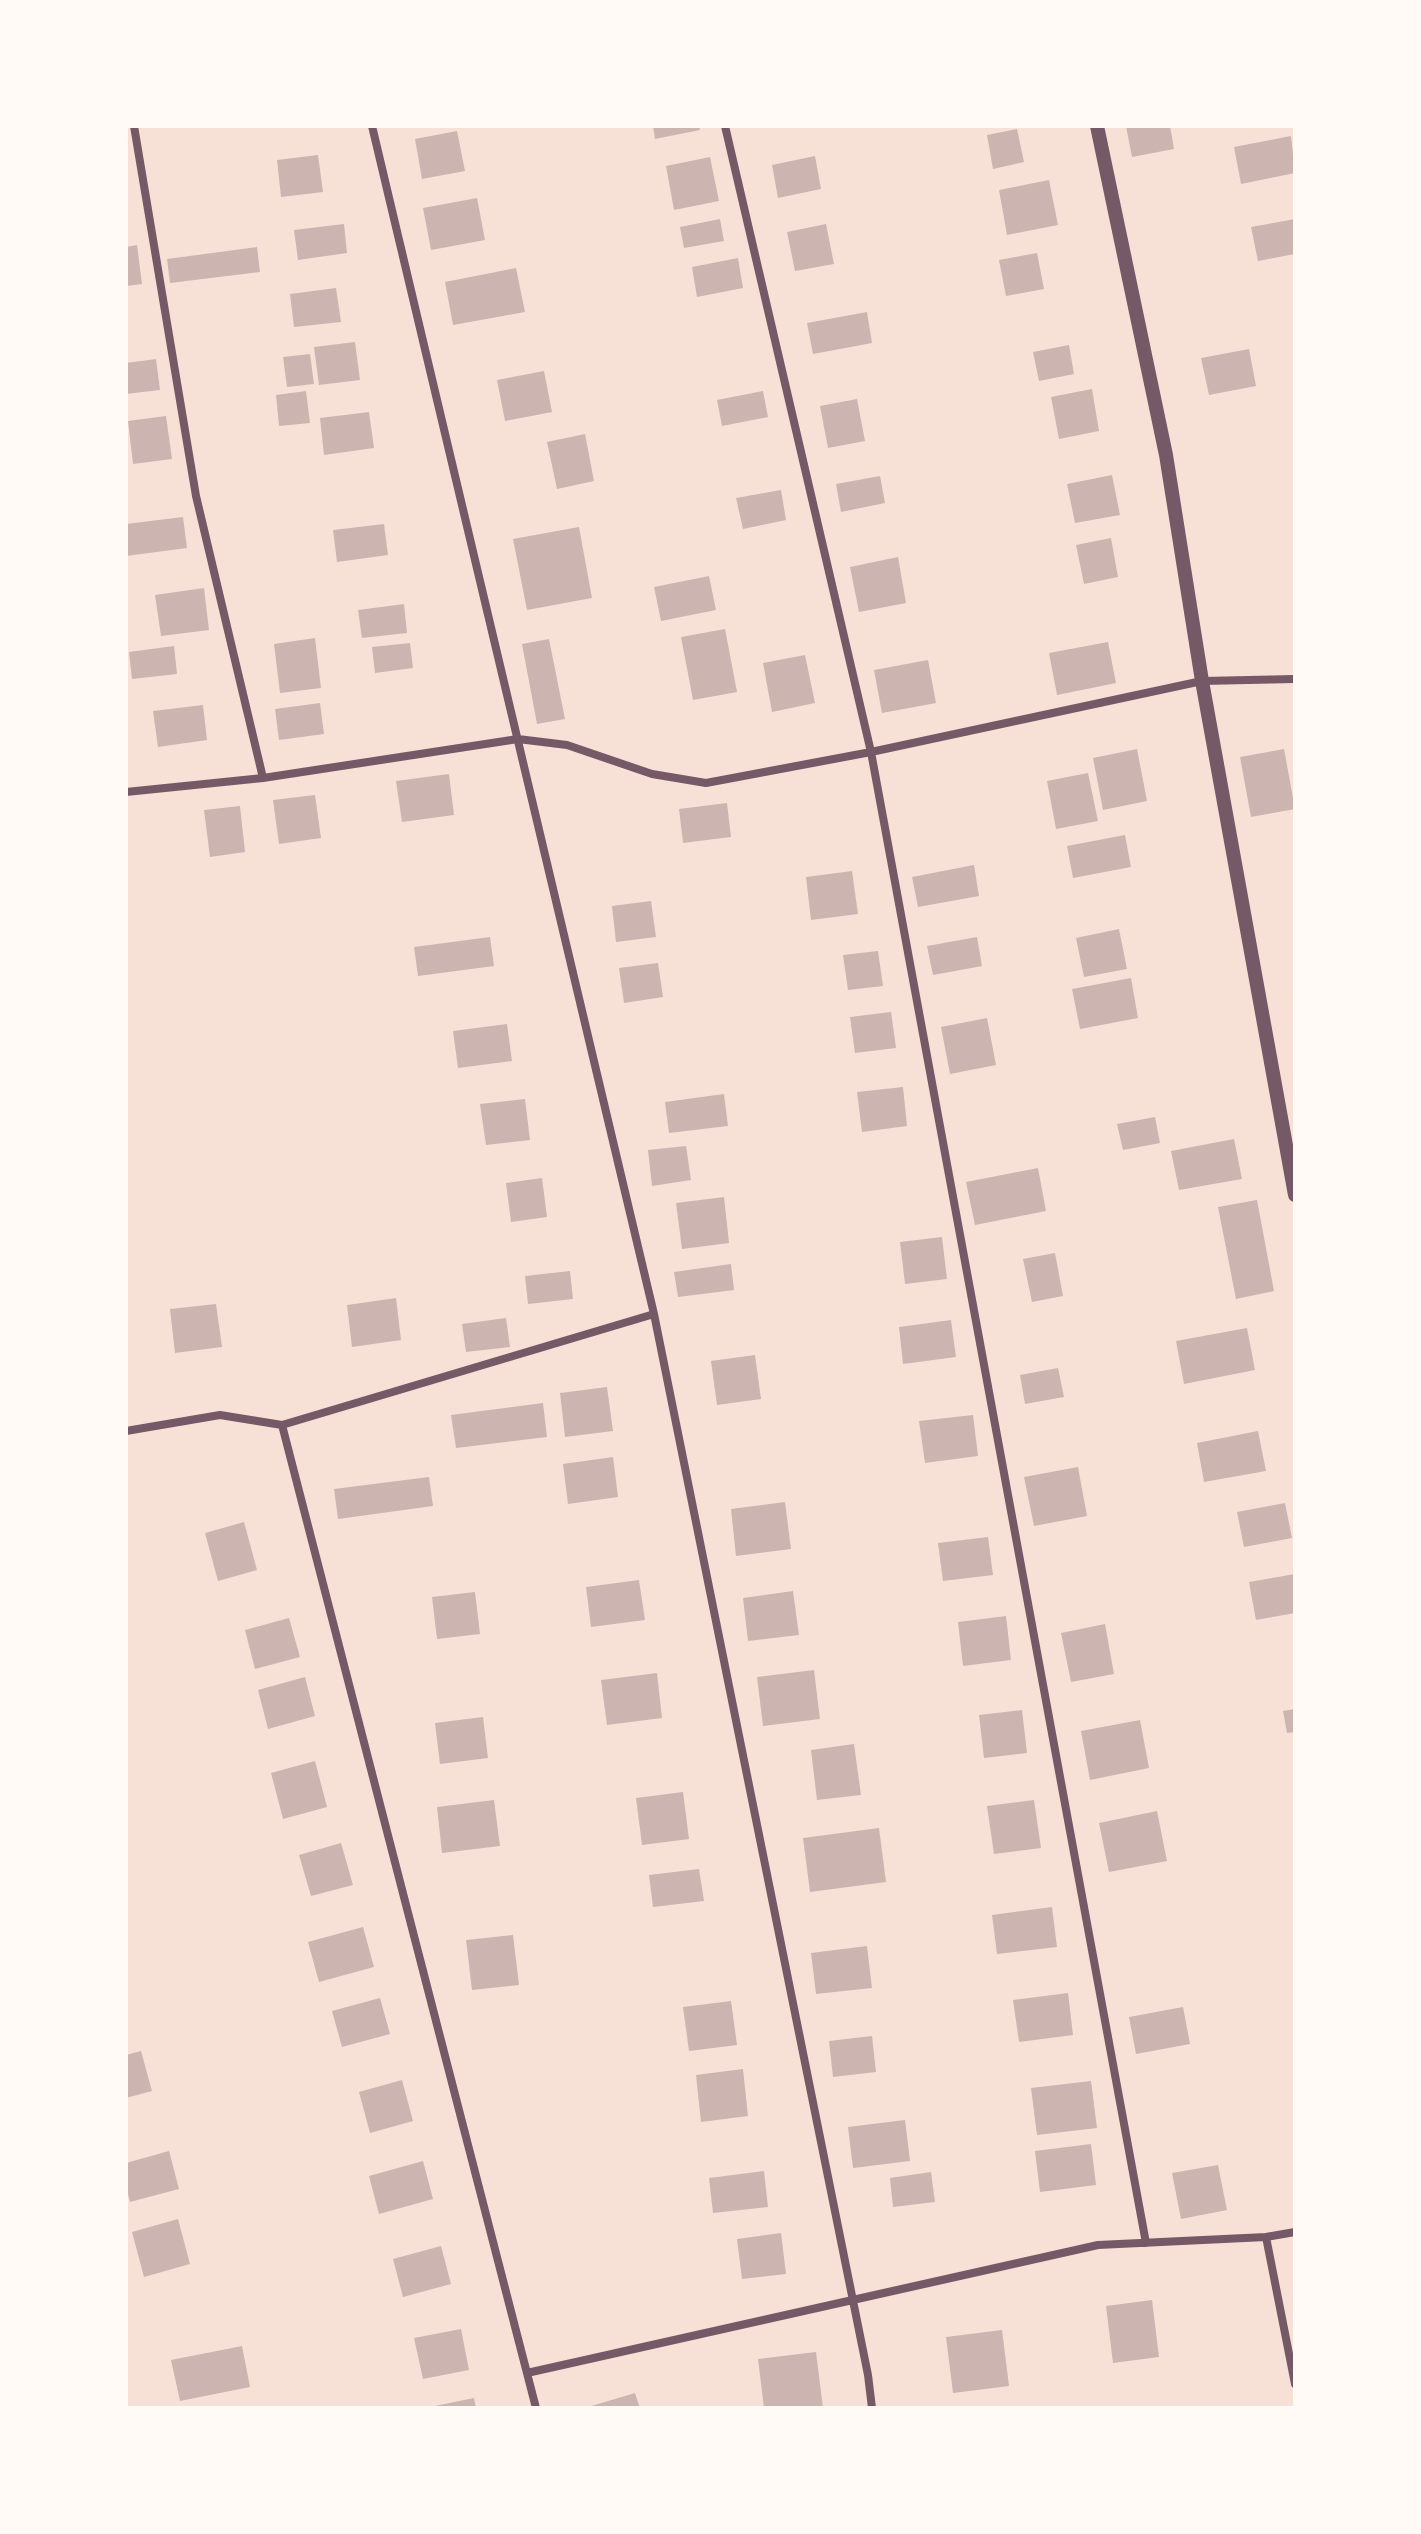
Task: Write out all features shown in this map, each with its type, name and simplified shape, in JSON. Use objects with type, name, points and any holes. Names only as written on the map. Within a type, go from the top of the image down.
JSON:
[{"type":"street","points":[[134,126],[196,496],[263,778]]},
{"type":"street","points":[[372,126],[654,1314],[853,2300],[872,2408]]},
{"type":"street","points":[[725,126],[871,752],[1146,2243]]},
{"type":"street","points":[[1097,126],[1166,455],[1202,681],[1295,1195]]},
{"type":"street","points":[[126,792],[263,778],[518,739],[567,745],[652,774],[706,783],[871,752],[1202,681],[1295,679]]},
{"type":"street","points":[[126,1431],[220,1415],[282,1425],[654,1314]]},
{"type":"street","points":[[282,1425],[536,2408]]},
{"type":"street","points":[[527,2373],[1098,2245],[1266,2237],[1295,2232]]},
{"type":"street","points":[[1266,2237],[1295,2384]]},
{"type":"building","points":[[653,126],[699,126],[700,130],[655,139]]},
{"type":"building","points":[[1126,126],[1170,126],[1174,149],[1132,157]]},
{"type":"building","points":[[1017,129],[1024,162],[993,169],[987,135]]},
{"type":"building","points":[[457,131],[465,171],[422,179],[415,139]]},
{"type":"building","points":[[1291,136],[1295,173],[1241,184],[1234,147]]},
{"type":"building","points":[[318,155],[323,192],[281,197],[277,160]]},
{"type":"building","points":[[815,156],[821,189],[778,198],[772,165]]},
{"type":"building","points":[[710,157],[719,201],[674,210],[666,166]]},
{"type":"building","points":[[1049,180],[1058,225],[1007,235],[999,190]]},
{"type":"building","points":[[477,198],[485,240],[431,250],[423,208]]},
{"type":"building","points":[[720,219],[724,241],[684,248],[680,227]]},
{"type":"building","points":[[1295,219],[1295,254],[1258,261],[1251,227]]},
{"type":"building","points":[[344,224],[347,253],[298,260],[294,230]]},
{"type":"building","points":[[826,224],[834,264],[795,271],[787,232]]},
{"type":"building","points":[[137,245],[142,284],[126,286],[126,247]]},
{"type":"building","points":[[257,247],[260,272],[170,283],[167,259]]},
{"type":"building","points":[[1037,253],[1044,289],[1006,296],[999,260]]},
{"type":"building","points":[[738,258],[743,288],[697,297],[692,267]]},
{"type":"building","points":[[516,268],[525,312],[453,325],[445,282]]},
{"type":"building","points":[[336,288],[341,322],[294,327],[290,294]]},
{"type":"building","points":[[867,312],[872,343],[813,354],[807,323]]},
{"type":"building","points":[[355,342],[360,380],[319,385],[314,347]]},
{"type":"building","points":[[1069,345],[1074,374],[1039,381],[1033,352]]},
{"type":"building","points":[[1249,349],[1256,386],[1209,395],[1201,358]]},
{"type":"building","points":[[310,354],[314,384],[287,387],[283,357]]},
{"type":"building","points":[[156,359],[160,390],[126,394],[126,363]]},
{"type":"building","points":[[544,371],[552,412],[505,421],[497,380]]},
{"type":"building","points":[[1092,389],[1099,431],[1059,439],[1051,397]]},
{"type":"building","points":[[306,391],[310,423],[279,426],[276,395]]},
{"type":"building","points":[[763,391],[768,417],[722,426],[717,400]]},
{"type":"building","points":[[857,399],[865,441],[828,448],[820,406]]},
{"type":"building","points":[[369,412],[374,448],[324,455],[320,418]]},
{"type":"building","points":[[166,416],[172,459],[133,464],[128,421]]},
{"type":"building","points":[[585,434],[594,481],[557,489],[547,442]]},
{"type":"building","points":[[1112,475],[1120,515],[1075,523],[1067,484]]},
{"type":"building","points":[[880,476],[885,503],[841,512],[836,484]]},
{"type":"building","points":[[781,490],[786,520],[743,529],[736,498]]},
{"type":"building","points":[[183,517],[187,548],[126,556],[126,524]]},
{"type":"building","points":[[384,524],[388,555],[337,562],[333,530]]},
{"type":"building","points":[[579,527],[592,598],[527,610],[513,539]]},
{"type":"building","points":[[1111,538],[1118,577],[1084,584],[1076,545]]},
{"type":"building","points":[[898,557],[906,603],[859,612],[850,567]]},
{"type":"building","points":[[709,576],[716,610],[661,621],[654,587]]},
{"type":"building","points":[[204,588],[209,630],[161,636],[155,595]]},
{"type":"building","points":[[404,604],[407,633],[362,638],[358,610]]},
{"type":"building","points":[[725,629],[737,692],[693,700],[681,637]]},
{"type":"building","points":[[315,638],[321,688],[280,693],[274,644]]},
{"type":"building","points":[[549,639],[565,719],[537,724],[522,644]]},
{"type":"building","points":[[1108,642],[1116,683],[1057,695],[1049,653]]},
{"type":"building","points":[[410,643],[413,668],[375,673],[372,647]]},
{"type":"building","points":[[174,646],[177,674],[132,679],[129,652]]},
{"type":"building","points":[[805,655],[815,703],[772,712],[763,663]]},
{"type":"building","points":[[928,660],[936,703],[882,713],[874,670]]},
{"type":"building","points":[[320,703],[324,734],[279,740],[275,709]]},
{"type":"building","points":[[203,705],[207,740],[158,747],[153,711]]},
{"type":"building","points":[[1137,749],[1147,801],[1103,810],[1093,758]]},
{"type":"building","points":[[1284,749],[1295,809],[1251,817],[1240,757]]},
{"type":"building","points":[[1088,773],[1098,821],[1056,829],[1047,781]]},
{"type":"building","points":[[449,774],[454,815],[402,822],[396,781]]},
{"type":"building","points":[[315,795],[321,838],[279,844],[273,800]]},
{"type":"building","points":[[727,803],[731,837],[683,843],[679,809]]},
{"type":"building","points":[[240,806],[245,852],[210,857],[204,810]]},
{"type":"building","points":[[1125,835],[1131,867],[1073,878],[1067,846]]},
{"type":"building","points":[[974,865],[979,896],[918,907],[912,877]]},
{"type":"building","points":[[852,871],[858,914],[811,920],[806,877]]},
{"type":"building","points":[[651,901],[656,937],[616,942],[612,906]]},
{"type":"building","points":[[1119,929],[1127,969],[1084,977],[1076,938]]},
{"type":"building","points":[[490,937],[494,966],[418,976],[414,947]]},
{"type":"building","points":[[977,937],[982,966],[933,975],[927,946]]},
{"type":"building","points":[[878,951],[883,986],[848,990],[843,955]]},
{"type":"building","points":[[658,963],[663,997],[624,1003],[619,968]]},
{"type":"building","points":[[1131,978],[1138,1018],[1080,1029],[1072,989]]},
{"type":"building","points":[[891,1012],[896,1048],[855,1053],[850,1017]]},
{"type":"building","points":[[987,1018],[996,1065],[950,1074],[941,1027]]},
{"type":"building","points":[[507,1024],[512,1061],[458,1068],[453,1031]]},
{"type":"building","points":[[903,1087],[907,1126],[862,1132],[857,1092]]},
{"type":"building","points":[[724,1094],[728,1126],[669,1133],[665,1102]]},
{"type":"building","points":[[525,1099],[530,1140],[486,1145],[480,1104]]},
{"type":"building","points":[[1155,1117],[1160,1143],[1123,1150],[1117,1124]]},
{"type":"building","points":[[1234,1139],[1242,1179],[1179,1190],[1171,1151]]},
{"type":"building","points":[[686,1146],[691,1180],[652,1186],[648,1150]]},
{"type":"building","points":[[1038,1168],[1046,1211],[975,1225],[966,1182]]},
{"type":"building","points":[[542,1178],[547,1217],[511,1222],[506,1183]]},
{"type":"building","points":[[724,1197],[729,1243],[682,1249],[676,1203]]},
{"type":"building","points":[[1257,1200],[1274,1291],[1236,1299],[1218,1207]]},
{"type":"building","points":[[942,1237],[947,1279],[905,1284],[900,1242]]},
{"type":"building","points":[[1055,1253],[1063,1296],[1032,1302],[1023,1259]]},
{"type":"building","points":[[731,1264],[734,1290],[678,1297],[674,1272]]},
{"type":"building","points":[[570,1271],[573,1299],[528,1304],[525,1276]]},
{"type":"building","points":[[396,1298],[401,1340],[352,1347],[347,1305]]},
{"type":"building","points":[[216,1304],[222,1347],[175,1353],[170,1309]]},
{"type":"building","points":[[506,1318],[510,1347],[466,1352],[462,1324]]},
{"type":"building","points":[[951,1320],[956,1357],[903,1364],[899,1327]]},
{"type":"building","points":[[1247,1328],[1255,1370],[1184,1384],[1176,1341]]},
{"type":"building","points":[[755,1355],[761,1399],[717,1405],[711,1361]]},
{"type":"building","points":[[1058,1368],[1064,1397],[1025,1404],[1020,1375]]},
{"type":"building","points":[[607,1387],[613,1431],[565,1437],[560,1393]]},
{"type":"building","points":[[543,1403],[547,1437],[456,1448],[451,1415]]},
{"type":"building","points":[[973,1415],[978,1456],[925,1463],[919,1421]]},
{"type":"building","points":[[1258,1431],[1266,1471],[1204,1482],[1197,1443]]},
{"type":"building","points":[[613,1457],[618,1497],[568,1504],[563,1464]]},
{"type":"building","points":[[1078,1467],[1087,1516],[1034,1526],[1024,1477]]},
{"type":"building","points":[[429,1477],[433,1506],[338,1519],[334,1489]]},
{"type":"building","points":[[785,1502],[791,1549],[736,1556],[731,1509]]},
{"type":"building","points":[[1285,1503],[1292,1538],[1244,1547],[1237,1512]]},
{"type":"building","points":[[244,1522],[257,1570],[218,1581],[205,1533]]},
{"type":"building","points":[[988,1537],[993,1575],[943,1581],[938,1543]]},
{"type":"building","points":[[1295,1574],[1295,1613],[1256,1620],[1249,1582]]},
{"type":"building","points":[[639,1580],[645,1620],[591,1627],[586,1587]]},
{"type":"building","points":[[793,1591],[799,1635],[748,1641],[743,1598]]},
{"type":"building","points":[[475,1592],[480,1634],[437,1639],[432,1597]]},
{"type":"building","points":[[1006,1616],[1011,1660],[963,1666],[958,1622]]},
{"type":"building","points":[[289,1618],[300,1657],[255,1669],[245,1630]]},
{"type":"building","points":[[1105,1624],[1114,1674],[1071,1682],[1061,1633]]},
{"type":"building","points":[[814,1670],[820,1719],[763,1726],[757,1677]]},
{"type":"building","points":[[657,1673],[662,1718],[607,1725],[601,1680]]},
{"type":"building","points":[[305,1677],[315,1716],[268,1729],[258,1690]]},
{"type":"building","points":[[1295,1709],[1295,1732],[1287,1733],[1283,1711]]},
{"type":"building","points":[[1022,1710],[1027,1753],[984,1758],[979,1715]]},
{"type":"building","points":[[483,1717],[488,1758],[440,1764],[435,1723]]},
{"type":"building","points":[[1140,1720],[1149,1768],[1090,1780],[1081,1731]]},
{"type":"building","points":[[854,1744],[861,1795],[817,1800],[811,1750]]},
{"type":"building","points":[[315,1761],[327,1807],[283,1819],[271,1773]]},
{"type":"building","points":[[683,1792],[689,1839],[642,1845],[636,1798]]},
{"type":"building","points":[[494,1800],[500,1846],[442,1853],[437,1807]]},
{"type":"building","points":[[1034,1800],[1041,1848],[994,1854],[987,1806]]},
{"type":"building","points":[[1157,1811],[1167,1861],[1109,1872],[1099,1823]]},
{"type":"building","points":[[879,1828],[886,1882],[810,1892],[803,1838]]},
{"type":"building","points":[[341,1843],[353,1885],[311,1896],[299,1855]]},
{"type":"building","points":[[699,1869],[704,1901],[653,1907],[649,1875]]},
{"type":"building","points":[[1052,1907],[1057,1947],[997,1954],[992,1915]]},
{"type":"building","points":[[363,1927],[374,1967],[319,1982],[308,1942]]},
{"type":"building","points":[[513,1935],[519,1985],[472,1990],[466,1940]]},
{"type":"building","points":[[867,1946],[872,1988],[816,1994],[811,1953]]},
{"type":"building","points":[[1068,1993],[1073,2035],[1019,2042],[1013,2000]]},
{"type":"building","points":[[380,1998],[390,2034],[342,2047],[332,2011]]},
{"type":"building","points":[[731,2001],[737,2045],[689,2051],[683,2007]]},
{"type":"building","points":[[1183,2007],[1190,2044],[1136,2054],[1129,2017]]},
{"type":"building","points":[[872,2036],[876,2072],[833,2077],[829,2041]]},
{"type":"building","points":[[141,2051],[152,2091],[126,2098],[126,2055]]},
{"type":"building","points":[[743,2069],[748,2116],[701,2122],[696,2075]]},
{"type":"building","points":[[402,2080],[413,2121],[370,2133],[359,2092]]},
{"type":"building","points":[[1091,2081],[1097,2128],[1037,2135],[1031,2088]]},
{"type":"building","points":[[905,2120],[910,2161],[853,2168],[848,2127]]},
{"type":"building","points":[[1091,2144],[1096,2185],[1040,2192],[1035,2151]]},
{"type":"building","points":[[169,2151],[179,2189],[130,2202],[126,2163]]},
{"type":"building","points":[[423,2161],[433,2199],[379,2214],[369,2176]]},
{"type":"building","points":[[1218,2165],[1227,2210],[1181,2219],[1172,2173]]},
{"type":"building","points":[[764,2171],[768,2207],[713,2213],[709,2178]]},
{"type":"building","points":[[931,2172],[935,2202],[893,2207],[890,2178]]},
{"type":"building","points":[[178,2219],[190,2264],[144,2277],[132,2232]]},
{"type":"building","points":[[781,2233],[786,2274],[742,2279],[737,2239]]},
{"type":"building","points":[[441,2246],[451,2284],[403,2297],[393,2259]]},
{"type":"building","points":[[1152,2300],[1159,2357],[1113,2363],[1106,2306]]},
{"type":"building","points":[[461,2329],[469,2370],[423,2379],[414,2338]]},
{"type":"building","points":[[1002,2330],[1009,2386],[953,2393],[946,2337]]},
{"type":"building","points":[[242,2346],[250,2387],[180,2401],[171,2360]]},
{"type":"building","points":[[816,2352],[823,2408],[764,2408],[758,2359]]},
{"type":"building","points":[[635,2393],[640,2408],[588,2408],[588,2407]]},
{"type":"building","points":[[474,2398],[476,2408],[430,2408],[430,2407]]}]
